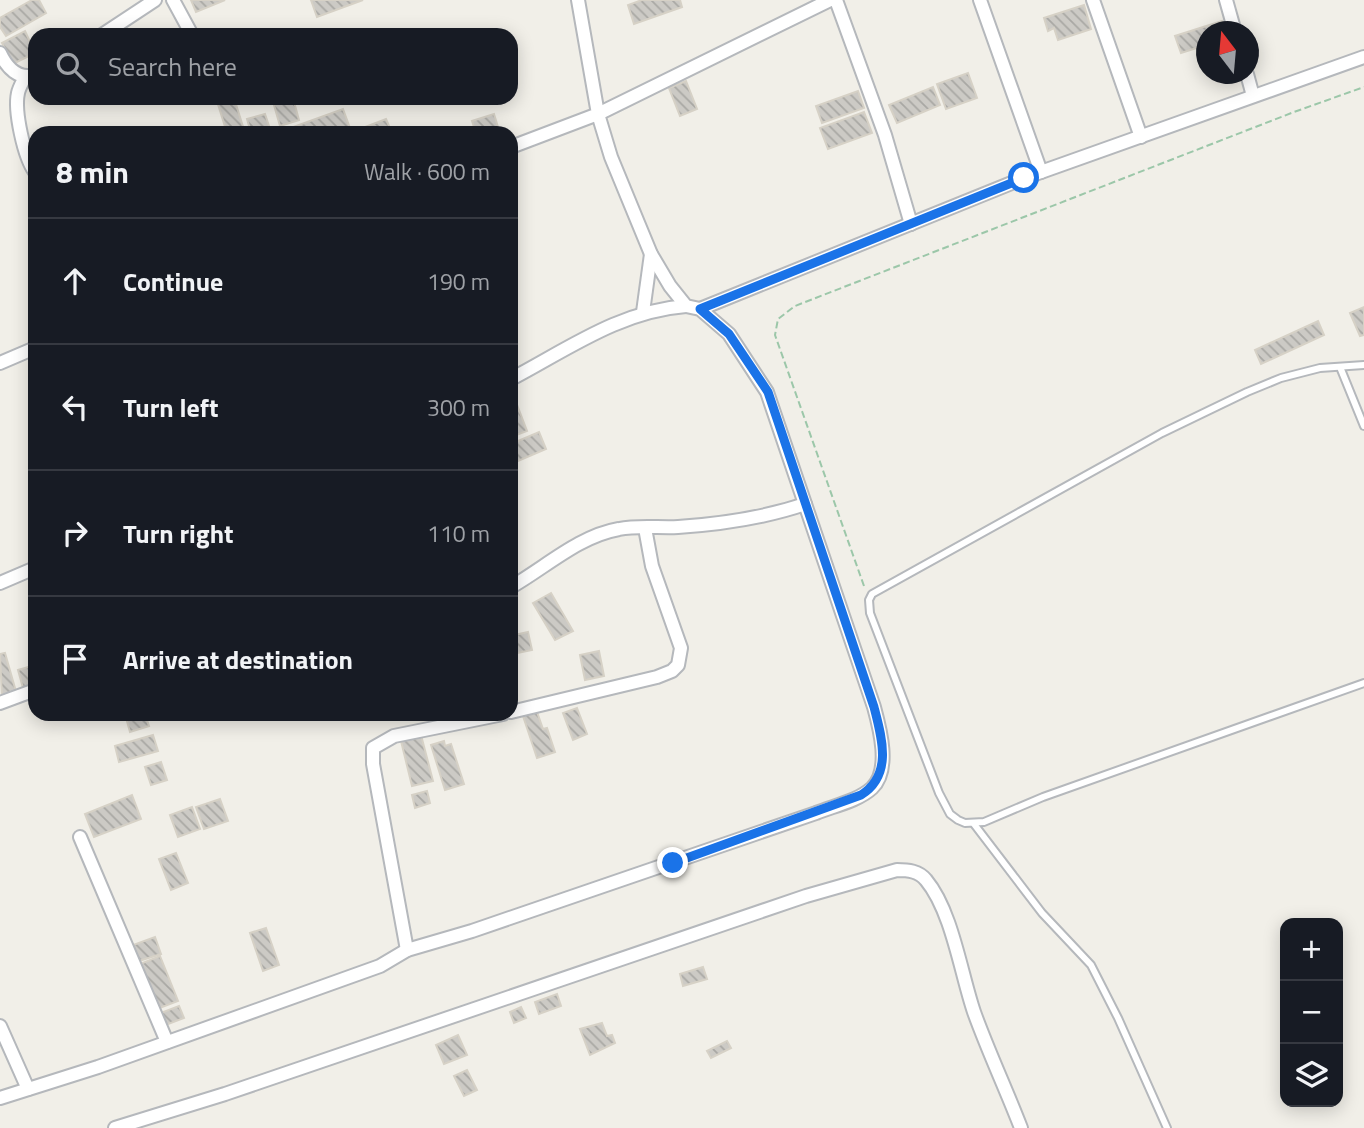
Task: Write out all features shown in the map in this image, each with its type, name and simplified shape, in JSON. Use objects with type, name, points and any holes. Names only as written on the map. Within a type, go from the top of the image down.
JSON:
[{"type":"street","points":[[113,28],[155,0]]},
{"type":"street","points":[[173,0],[188,28]]},
{"type":"street","points":[[578,0],[598,114],[611,158],[651,254],[670,286],[686,306]]},
{"type":"street","points":[[518,144],[598,114],[833,0],[885,135],[911,224]]},
{"type":"street","points":[[980,0],[1041,172]]},
{"type":"street","points":[[1093,0],[1141,137]]},
{"type":"street","points":[[1226,0],[1232,21]]},
{"type":"street","points":[[0,53],[16,74],[28,76]]},
{"type":"street","points":[[700,309],[1041,172],[1364,57]]},
{"type":"street","points":[[28,79],[17,96],[28,158]]},
{"type":"street","points":[[1250,84],[1253,96]]},
{"type":"street","points":[[643,312],[651,254]]},
{"type":"street","points":[[0,1098],[167,1042],[380,965],[407,950],[472,931],[816,813],[872,788],[881,766],[883,747],[874,707],[768,392],[729,334],[700,309],[686,306],[643,312],[584,338],[518,375]]},
{"type":"street","points":[[0,363],[28,351]]},
{"type":"street","points":[[518,583],[598,534],[621,528],[747,519],[772,515],[805,504]]},
{"type":"street","points":[[518,710],[657,677],[678,666],[681,648],[652,566],[645,528]]},
{"type":"street","points":[[0,583],[28,571]]},
{"type":"street","points":[[0,704],[28,693]]},
{"type":"street","points":[[407,950],[373,764],[373,748],[394,736],[468,721]]},
{"type":"street","points":[[80,837],[167,1042]]},
{"type":"street","points":[[115,1128],[238,1090],[806,896],[897,870],[912,870],[925,878],[934,894],[953,937],[975,1013],[1021,1128]]},
{"type":"street","points":[[0,1026],[27,1090]]},
{"type":"lane","points":[[1364,365],[1320,368],[1281,378],[1162,433],[872,594],[869,600],[870,613],[939,793],[950,814],[965,823],[974,824],[1364,682]]},
{"type":"lane","points":[[1340,367],[1364,426]]},
{"type":"lane","points":[[974,824],[1042,914],[1091,965],[1167,1128]]},
{"type":"path","points":[[869,600],[775,335],[778,319],[795,306],[1294,112],[1364,88]]},
{"type":"building","points":[[32,0],[39,0],[46,13],[6,36],[0,27],[0,18]]},
{"type":"building","points":[[191,0],[225,0],[196,12]]},
{"type":"building","points":[[311,0],[363,0],[317,17]]},
{"type":"building","points":[[642,0],[680,0],[682,7],[634,24],[628,5]]},
{"type":"building","points":[[1084,5],[1091,29],[1058,40],[1054,28],[1048,31],[1044,18]]},
{"type":"building","points":[[1196,29],[1196,48],[1181,53],[1175,36]]},
{"type":"building","points":[[25,31],[28,38],[28,56],[13,64],[2,43]]},
{"type":"building","points":[[968,73],[977,98],[946,109],[937,84]]},
{"type":"building","points":[[686,81],[697,109],[680,116],[669,88]]},
{"type":"building","points":[[933,87],[940,105],[897,123],[889,105]]},
{"type":"building","points":[[858,91],[864,108],[822,123],[816,106]]},
{"type":"building","points":[[218,105],[236,105],[243,126],[225,126]]},
{"type":"building","points":[[274,105],[295,105],[299,120],[280,126]]},
{"type":"building","points":[[343,109],[349,126],[296,126]]},
{"type":"building","points":[[864,112],[872,133],[828,149],[820,128]]},
{"type":"building","points":[[265,114],[269,126],[249,126],[247,119]]},
{"type":"building","points":[[494,114],[498,126],[474,126],[472,121]]},
{"type":"building","points":[[386,119],[389,126],[368,126]]},
{"type":"building","points":[[1364,307],[1364,335],[1360,336],[1350,313]]},
{"type":"building","points":[[1318,321],[1324,335],[1261,364],[1255,350]]},
{"type":"building","points":[[518,407],[527,431],[518,434]]},
{"type":"building","points":[[539,432],[546,449],[518,461],[518,441]]},
{"type":"building","points":[[551,593],[573,631],[555,640],[533,603]]},
{"type":"building","points":[[528,632],[532,650],[518,653],[518,634]]},
{"type":"building","points":[[599,651],[604,676],[585,680],[580,655]]},
{"type":"building","points":[[5,653],[17,695],[2,699],[0,654]]},
{"type":"building","points":[[28,667],[28,686],[23,688],[18,670]]},
{"type":"building","points":[[577,708],[587,734],[573,740],[563,713]]},
{"type":"building","points":[[537,712],[543,729],[547,728],[555,752],[537,758],[523,716]]},
{"type":"building","points":[[127,721],[147,721],[149,726],[130,732]]},
{"type":"building","points":[[153,735],[158,751],[119,762],[115,746]]},
{"type":"building","points":[[421,735],[433,781],[412,786],[401,741]]},
{"type":"building","points":[[444,741],[445,746],[451,744],[464,784],[445,790],[431,745]]},
{"type":"building","points":[[161,762],[167,780],[151,785],[145,767]]},
{"type":"building","points":[[427,791],[430,803],[415,808],[412,795]]},
{"type":"building","points":[[132,795],[141,819],[94,837],[85,814]]},
{"type":"building","points":[[220,799],[228,821],[204,829],[196,807]]},
{"type":"building","points":[[192,807],[200,829],[178,837],[170,815]]},
{"type":"building","points":[[176,853],[188,883],[171,890],[159,859]]},
{"type":"building","points":[[266,928],[279,965],[263,971],[250,933]]},
{"type":"building","points":[[155,937],[161,954],[139,961],[133,945]]},
{"type":"building","points":[[160,956],[178,1001],[157,1009],[140,964]]},
{"type":"building","points":[[703,967],[707,979],[683,986],[680,974]]},
{"type":"building","points":[[557,994],[561,1006],[539,1014],[535,1002]]},
{"type":"building","points":[[179,1006],[184,1018],[163,1026],[158,1014]]},
{"type":"building","points":[[521,1007],[526,1018],[514,1023],[510,1012]]},
{"type":"building","points":[[602,1023],[607,1036],[612,1035],[615,1043],[590,1055],[580,1029]]},
{"type":"building","points":[[458,1035],[467,1055],[444,1064],[436,1045]]},
{"type":"building","points":[[727,1041],[731,1048],[711,1058],[707,1051]]},
{"type":"building","points":[[467,1070],[477,1090],[464,1096],[454,1076]]},
{"type":"route","points":[[673,863],[861,795],[876,782],[883,747],[874,707],[768,392],[729,334],[700,309],[1024,178]]}]
